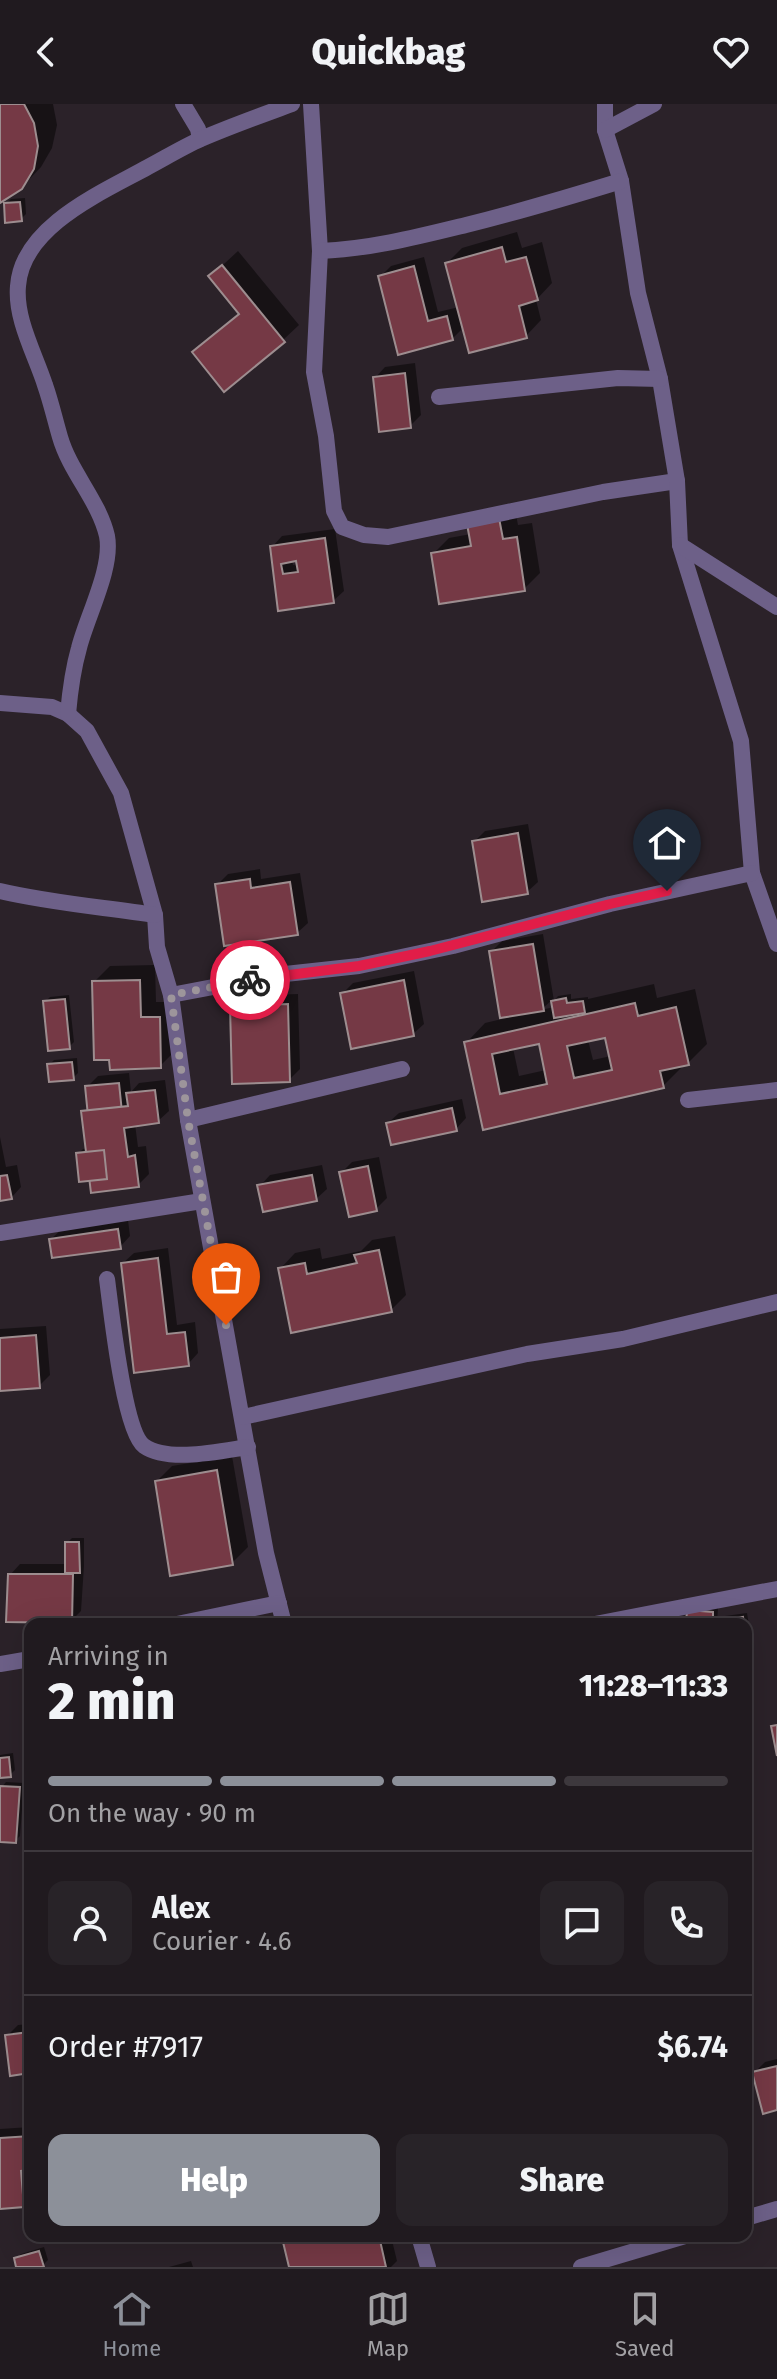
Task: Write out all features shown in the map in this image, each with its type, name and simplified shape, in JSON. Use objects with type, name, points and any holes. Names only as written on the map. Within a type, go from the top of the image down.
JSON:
[{"type":"street","points":[[183,104],[198,129],[200,139]]},
{"type":"street","points":[[68,714],[71,679],[106,562],[107,537],[60,437],[22,319],[18,302],[24,263],[38,242],[73,208],[103,190],[200,139],[292,104]]},
{"type":"street","points":[[311,104],[320,251],[314,372],[326,436],[334,511],[342,527],[364,535],[388,537],[603,492],[677,481]]},
{"type":"street","points":[[605,104],[605,130],[621,181],[638,293],[660,379],[677,481],[680,545],[741,741],[752,873],[777,944]]},
{"type":"street","points":[[605,130],[654,104]]},
{"type":"street","points":[[320,251],[376,246],[420,237],[546,205],[621,181]]},
{"type":"street","points":[[439,397],[618,378],[660,379]]},
{"type":"street","points":[[680,545],[777,607]]},
{"type":"street","points":[[0,703],[52,707],[68,714],[87,731],[121,793],[155,915],[157,947],[171,995],[202,1201],[266,1553],[283,1618]]},
{"type":"street","points":[[171,995],[276,975],[400,958],[610,904],[752,873]]},
{"type":"street","points":[[0,891],[64,904],[155,915]]},
{"type":"street","points":[[188,1120],[402,1069]]},
{"type":"street","points":[[688,1100],[777,1090]]},
{"type":"street","points":[[0,1233],[202,1201]]},
{"type":"street","points":[[107,1279],[129,1415],[138,1440],[156,1452],[175,1454],[248,1447]]},
{"type":"street","points":[[243,1417],[527,1354],[623,1339],[777,1302]]},
{"type":"street","points":[[626,1618],[777,1589]]},
{"type":"street","points":[[206,1618],[279,1603]]},
{"type":"street","points":[[0,1664],[24,1660]]},
{"type":"street","points":[[752,2216],[777,2209]]},
{"type":"street","points":[[421,2242],[428,2267]]},
{"type":"street","points":[[581,2267],[665,2242]]},
{"type":"building","points":[[0,104],[24,104],[34,123],[38,146],[34,169],[22,189],[0,203]]},
{"type":"building","points":[[20,202],[22,221],[5,223],[4,203]]},
{"type":"building","points":[[502,247],[506,262],[526,257],[538,300],[519,306],[527,338],[469,353],[445,263]]},
{"type":"building","points":[[222,265],[285,342],[224,392],[192,352],[239,314],[208,276]]},
{"type":"building","points":[[414,266],[428,321],[447,316],[453,340],[398,355],[378,276]]},
{"type":"building","points":[[405,373],[411,428],[379,432],[373,377]]},
{"type":"building","points":[[499,518],[503,539],[517,537],[525,591],[439,604],[431,553],[471,546],[467,524]]},
{"type":"building","points":[[325,538],[334,603],[278,611],[270,546]],"holes":[[[296,561],[298,572],[283,574],[281,564]]]},
{"type":"building","points":[[518,833],[528,894],[482,902],[472,841]]},
{"type":"building","points":[[250,879],[251,888],[290,882],[298,935],[224,946],[215,884]]},
{"type":"building","points":[[533,944],[544,1011],[500,1018],[489,951]]},
{"type":"building","points":[[140,980],[141,1017],[160,1017],[161,1068],[110,1070],[109,1060],[94,1060],[92,981]]},
{"type":"building","points":[[404,980],[414,1036],[351,1049],[340,993]]},
{"type":"building","points":[[566,998],[567,1003],[583,1001],[585,1013],[554,1018],[551,1001]]},
{"type":"building","points":[[65,999],[70,1049],[48,1051],[43,1001]]},
{"type":"building","points":[[635,1003],[638,1016],[676,1007],[689,1065],[660,1071],[664,1088],[483,1130],[464,1042]],"holes":[[[605,1038],[612,1070],[574,1078],[567,1046]],[[539,1044],[547,1084],[500,1094],[492,1054]]]},
{"type":"building","points":[[288,1004],[290,1082],[232,1084],[230,1006]]},
{"type":"building","points":[[72,1062],[74,1080],[49,1082],[47,1064]]},
{"type":"building","points":[[119,1083],[123,1122],[89,1126],[85,1086]]},
{"type":"building","points":[[155,1090],[159,1123],[124,1128],[128,1157],[135,1155],[139,1187],[91,1193],[81,1111],[128,1106],[126,1093]]},
{"type":"building","points":[[452,1108],[457,1131],[391,1145],[386,1123]]},
{"type":"building","points":[[104,1150],[107,1179],[79,1182],[76,1153]]},
{"type":"building","points":[[368,1166],[377,1211],[349,1217],[339,1172]]},
{"type":"building","points":[[7,1175],[12,1199],[0,1201],[0,1176]]},
{"type":"building","points":[[312,1175],[317,1201],[263,1212],[257,1185]]},
{"type":"building","points":[[118,1229],[121,1249],[52,1258],[49,1239]]},
{"type":"building","points":[[379,1250],[392,1312],[291,1333],[278,1268],[305,1263],[307,1274],[357,1263],[354,1255]]},
{"type":"building","points":[[158,1258],[167,1334],[185,1332],[189,1366],[134,1373],[121,1263]]},
{"type":"building","points":[[36,1335],[40,1388],[0,1391],[0,1338]]},
{"type":"building","points":[[217,1470],[233,1565],[170,1576],[155,1481]]},
{"type":"building","points":[[65,1542],[79,1542],[80,1573],[65,1573]]},
{"type":"building","points":[[8,1574],[73,1574],[72,1618],[24,1618],[24,1622],[6,1622]]},
{"type":"building","points":[[687,1610],[713,1612],[713,1618],[686,1618]]},
{"type":"building","points":[[777,1725],[777,1756],[771,1726]]},
{"type":"building","points":[[9,1757],[11,1777],[0,1778],[0,1758]]},
{"type":"building","points":[[0,1786],[20,1787],[16,1843],[0,1842]]},
{"type":"building","points":[[24,2033],[24,2074],[10,2076],[5,2035]]},
{"type":"building","points":[[777,2066],[777,2110],[763,2114],[752,2072]]},
{"type":"building","points":[[24,2136],[24,2171],[21,2171],[24,2207],[0,2209],[0,2138]]},
{"type":"building","points":[[283,2242],[380,2242],[386,2267],[289,2267]]},
{"type":"building","points":[[39,2251],[44,2267],[16,2267],[14,2258]]},
{"type":"way so far","points":[[226,1325],[188,1120],[171,995],[250,980]]},
{"type":"route","points":[[250,980],[359,966],[430,951],[667,891]]}]
